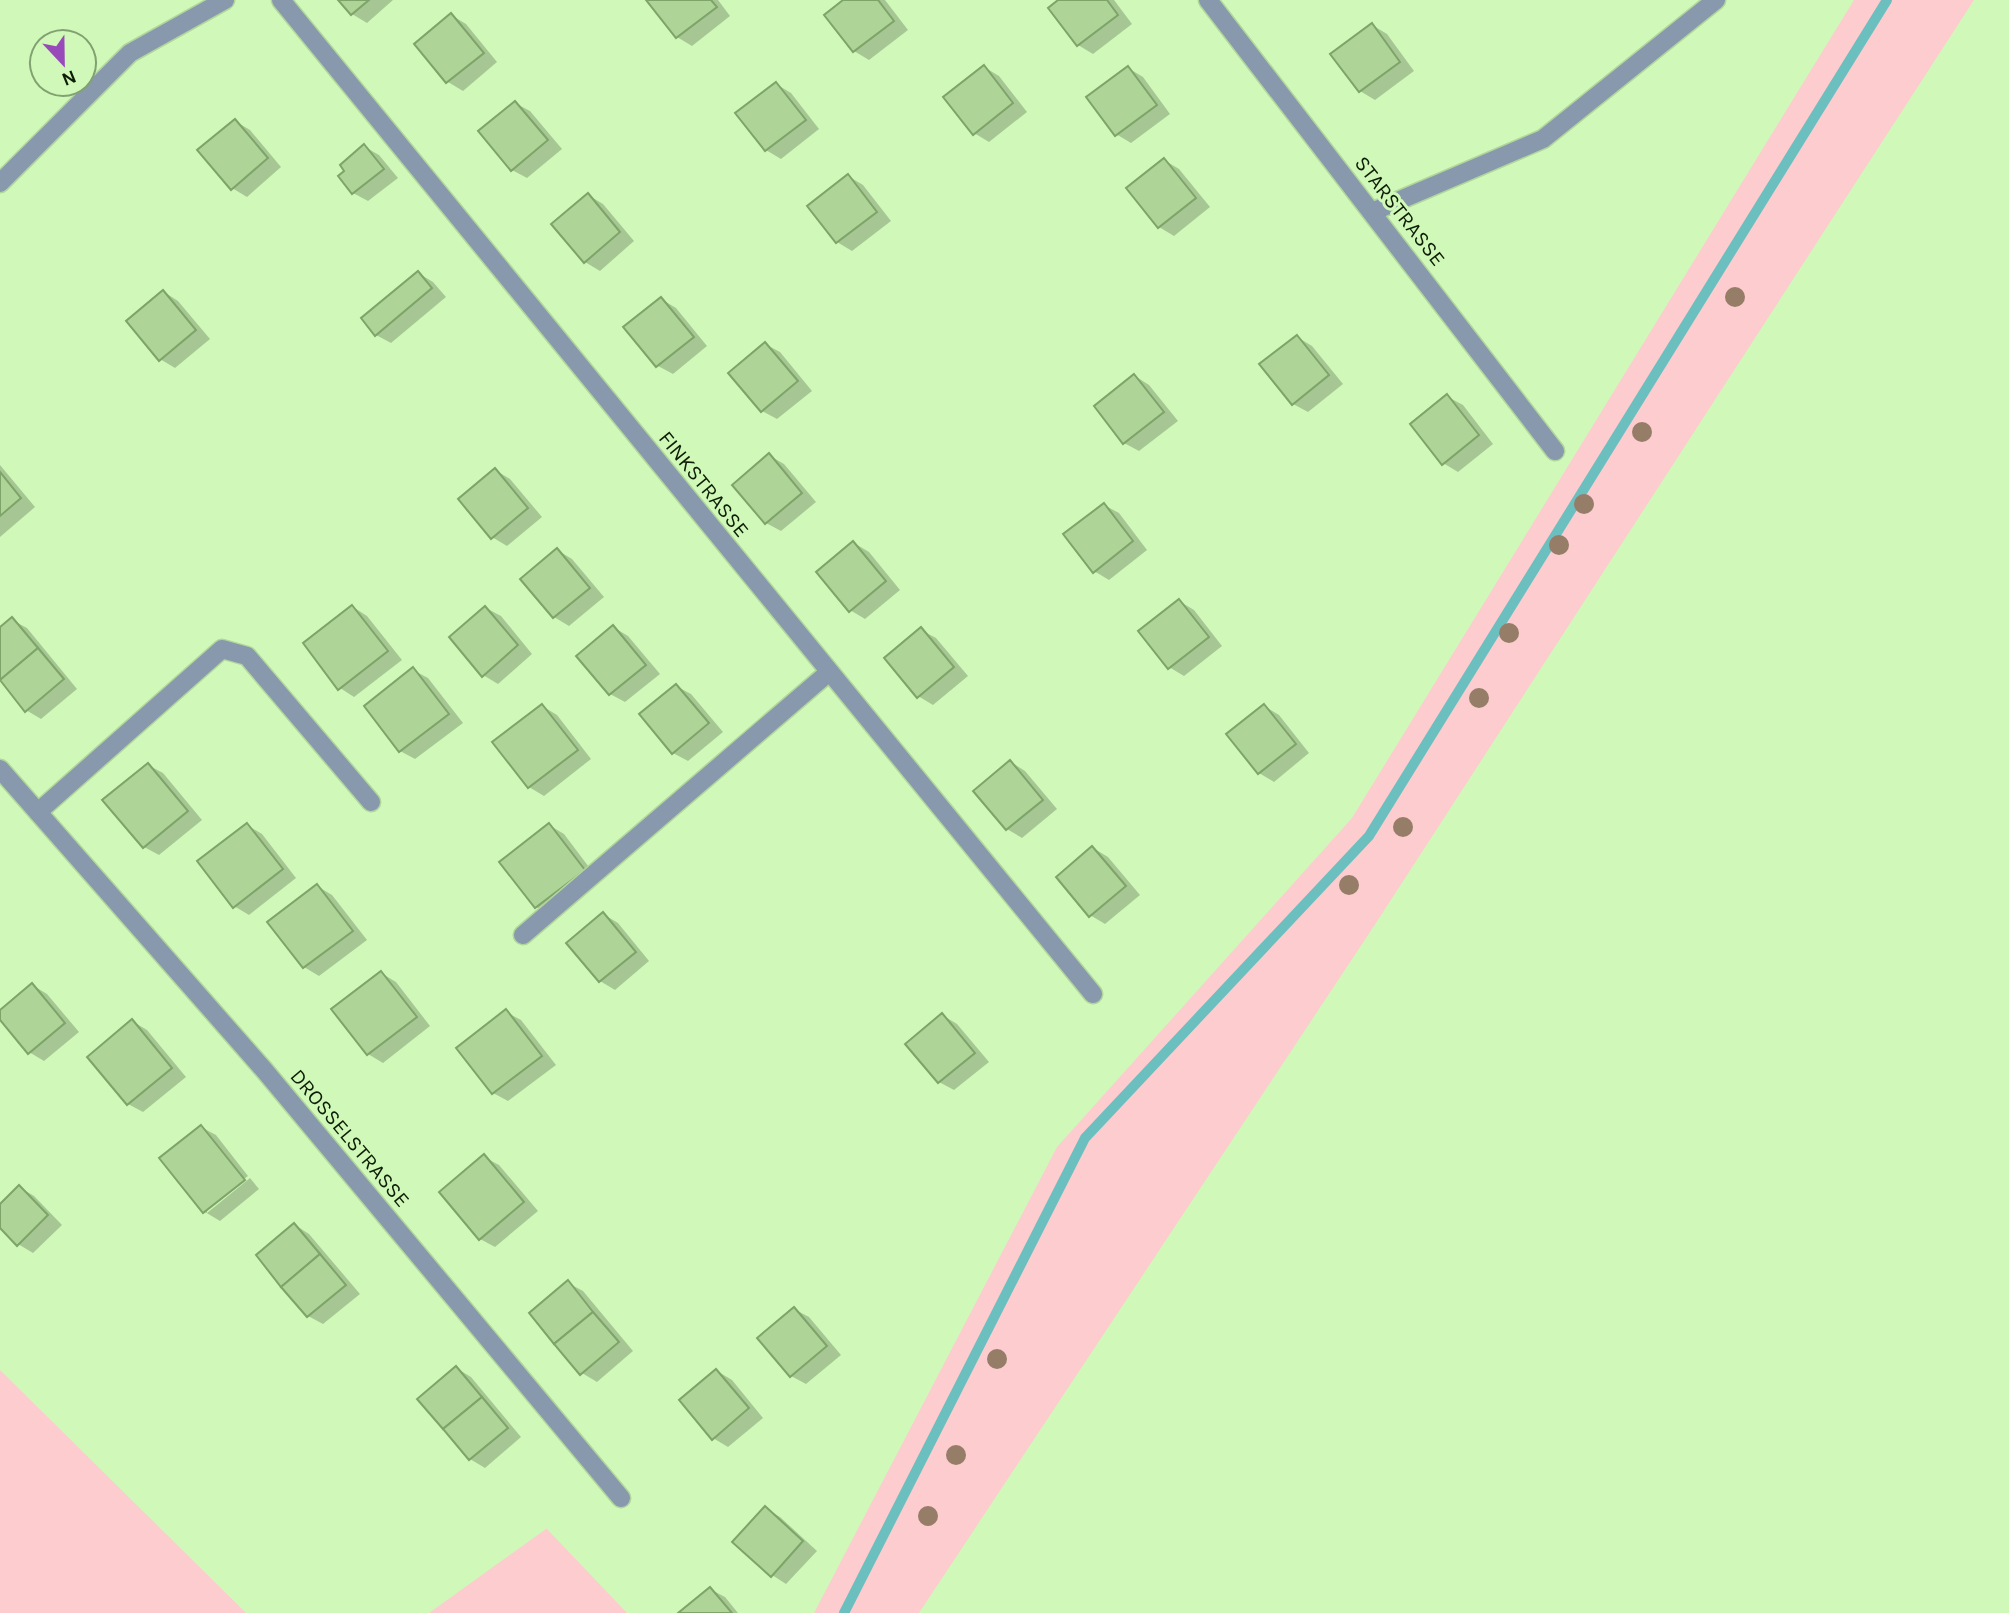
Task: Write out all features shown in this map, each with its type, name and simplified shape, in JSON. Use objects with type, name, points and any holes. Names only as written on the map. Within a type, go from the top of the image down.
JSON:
[{"type":"street","points":[[0,183],[130,53],[225,0]]},
{"type":"street","name":"FINKSTRASSE","points":[[281,0],[828,673],[1093,994]]},
{"type":"street","name":"STARSTRASSE","points":[[1208,0],[1555,451]]},
{"type":"street","points":[[1371,212],[1543,139],[1716,0]]},
{"type":"street","points":[[38,812],[222,649],[247,656],[371,802]]},
{"type":"street","points":[[523,935],[828,673]]},
{"type":"street","name":"DROSSELSTRASSE","points":[[0,769],[265,1071],[621,1498]]},
{"type":"shaded area","points":[[1854,0],[1974,0],[1376,923],[919,1613],[814,1613],[1057,1147],[1352,818]]},
{"type":"shaded area","points":[[0,1370],[246,1613],[0,1613]]},
{"type":"shaded area","points":[[546,1529],[627,1613],[429,1613]]},
{"type":"building","points":[[338,0],[369,0],[351,15]]},
{"type":"building","points":[[646,0],[711,0],[717,7],[676,38]]},
{"type":"building","points":[[843,0],[878,0],[894,21],[853,52],[824,15]]},
{"type":"building","points":[[1058,0],[1107,0],[1118,15],[1077,46],[1048,8]]},
{"type":"building","points":[[451,13],[484,53],[446,83],[414,44]]},
{"type":"building","points":[[1372,23],[1400,62],[1359,92],[1330,54]]},
{"type":"building","points":[[984,65],[1013,103],[973,135],[943,97]]},
{"type":"building","points":[[1128,66],[1157,105],[1115,136],[1086,97]]},
{"type":"building","points":[[776,82],[806,120],[765,151],[735,113]]},
{"type":"building","points":[[515,101],[548,140],[511,171],[478,131]]},
{"type":"building","points":[[235,119],[268,158],[231,190],[197,150]]},
{"type":"building","points":[[364,144],[384,169],[352,194],[338,176],[344,171],[340,165]]},
{"type":"building","points":[[1164,158],[1196,198],[1158,228],[1126,188]]},
{"type":"building","points":[[848,174],[877,212],[836,243],[807,206]]},
{"type":"building","points":[[588,193],[620,232],[584,263],[551,224]]},
{"type":"building","points":[[418,271],[432,288],[375,336],[361,318]]},
{"type":"building","points":[[163,290],[196,330],[159,361],[126,321]]},
{"type":"building","points":[[661,297],[694,337],[656,367],[623,327]]},
{"type":"building","points":[[1297,335],[1329,375],[1292,405],[1259,364]]},
{"type":"building","points":[[765,342],[798,381],[761,412],[728,373]]},
{"type":"building","points":[[1134,374],[1164,412],[1123,444],[1094,406]]},
{"type":"building","points":[[1447,394],[1479,435],[1442,465],[1410,424]]},
{"type":"building","points":[[769,453],[802,493],[765,524],[732,485]]},
{"type":"building","points":[[495,468],[528,508],[491,539],[458,499]]},
{"type":"building","points":[[0,472],[21,498],[0,516]]},
{"type":"building","points":[[1104,503],[1133,541],[1093,573],[1063,534]]},
{"type":"building","points":[[853,541],[886,581],[849,612],[816,572]]},
{"type":"building","points":[[557,548],[590,588],[553,618],[520,579]]},
{"type":"building","points":[[1179,599],[1209,637],[1168,669],[1138,631]]},
{"type":"building","points":[[352,605],[388,651],[338,690],[303,643]]},
{"type":"building","points":[[485,606],[518,645],[482,677],[449,637]]},
{"type":"building","points":[[12,617],[38,648],[0,680],[0,627]]},
{"type":"building","points":[[613,625],[646,665],[609,695],[576,656]]},
{"type":"building","points":[[921,627],[954,667],[917,698],[884,658]]},
{"type":"building","points":[[38,648],[64,679],[25,712],[0,680]]},
{"type":"building","points":[[413,667],[449,714],[399,752],[364,706]]},
{"type":"building","points":[[676,684],[709,723],[672,754],[639,714]]},
{"type":"building","points":[[542,704],[578,750],[528,788],[492,742]]},
{"type":"building","points":[[1264,704],[1296,744],[1258,774],[1226,734]]},
{"type":"building","points":[[1010,760],[1043,800],[1006,830],[973,791]]},
{"type":"building","points":[[148,763],[188,811],[143,848],[102,800]]},
{"type":"building","points":[[247,823],[283,869],[233,908],[197,861]]},
{"type":"building","points":[[549,823],[585,870],[535,908],[499,862]]},
{"type":"building","points":[[1092,846],[1126,886],[1089,917],[1056,877]]},
{"type":"building","points":[[317,884],[353,931],[303,968],[267,922]]},
{"type":"building","points":[[603,912],[636,952],[599,982],[566,943]]},
{"type":"building","points":[[381,971],[417,1017],[367,1055],[331,1009]]},
{"type":"building","points":[[32,983],[65,1023],[28,1054],[0,1020],[0,1010]]},
{"type":"building","points":[[506,1009],[542,1056],[492,1094],[456,1048]]},
{"type":"building","points":[[942,1013],[975,1053],[938,1083],[905,1044]]},
{"type":"building","points":[[132,1019],[172,1068],[127,1105],[87,1057]]},
{"type":"building","points":[[201,1125],[245,1180],[203,1213],[159,1158]]},
{"type":"building","points":[[484,1154],[524,1202],[479,1240],[439,1192]]},
{"type":"building","points":[[19,1185],[48,1215],[17,1246],[0,1228],[0,1204]]},
{"type":"building","points":[[294,1223],[320,1254],[281,1287],[256,1255]]},
{"type":"building","points":[[320,1254],[346,1285],[307,1317],[281,1287]]},
{"type":"building","points":[[568,1280],[593,1312],[554,1344],[529,1313]]},
{"type":"building","points":[[794,1307],[827,1346],[790,1377],[757,1338]]},
{"type":"building","points":[[593,1312],[619,1342],[580,1375],[554,1344]]},
{"type":"building","points":[[456,1366],[482,1397],[443,1429],[417,1399]]},
{"type":"building","points":[[716,1369],[749,1408],[712,1440],[679,1400]]},
{"type":"building","points":[[482,1397],[508,1428],[469,1460],[443,1429]]},
{"type":"building","points":[[765,1506],[803,1541],[771,1577],[732,1542]]},
{"type":"building","points":[[710,1587],[732,1613],[678,1613]]},
{"type":"waterway","points":[[844,1613],[1085,1138],[1369,836],[1887,0]]}]
